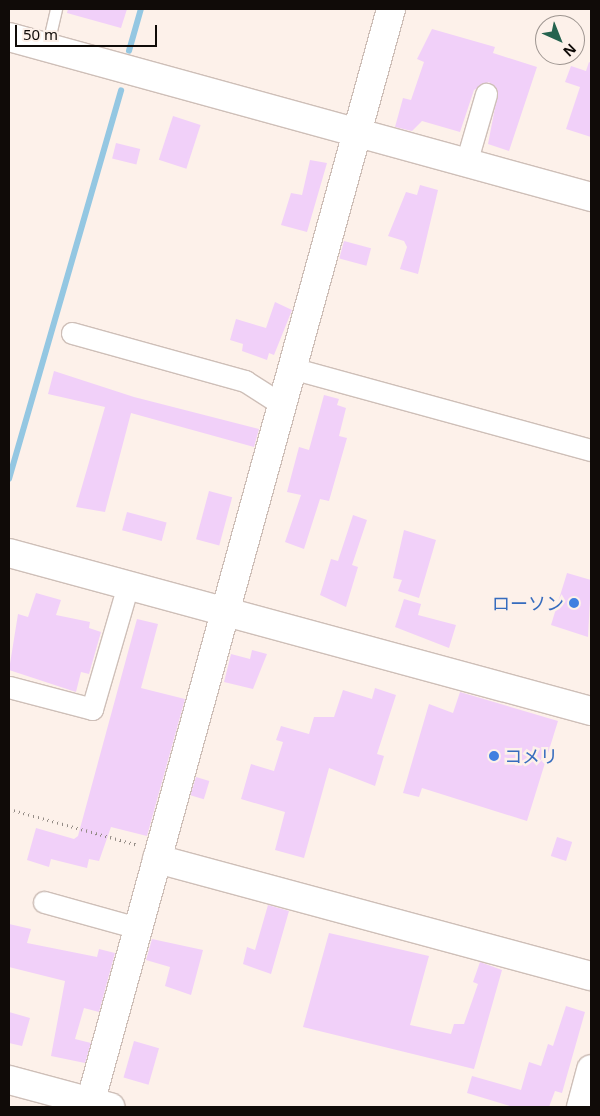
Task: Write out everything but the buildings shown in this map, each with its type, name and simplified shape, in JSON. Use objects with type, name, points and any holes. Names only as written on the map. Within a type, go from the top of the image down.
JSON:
[{"type":"street","points":[[9,1080],[96,1106],[138,928],[223,610],[391,9]]},
{"type":"street","points":[[9,37],[591,197]]},
{"type":"street","points":[[466,163],[486,94]]},
{"type":"street","points":[[72,333],[245,381],[281,404]]},
{"type":"street","points":[[291,368],[591,450]]},
{"type":"street","points":[[10,559],[128,585],[591,711]]},
{"type":"street","points":[[9,687],[92,709],[128,585]]},
{"type":"street","points":[[158,855],[591,976]]},
{"type":"street","points":[[44,902],[138,928]]},
{"type":"street","points":[[581,1107],[591,1069]]},
{"type":"lane","points":[[47,48],[56,9]]},
{"type":"path","points":[[9,809],[158,855]]},
{"type":"waterway","points":[[129,51],[141,9]]},
{"type":"waterway","points":[[9,479],[121,91]]},
{"type":"place","name":"ローソン","points":[[574,603]]},
{"type":"place","name":"コメリ","points":[[494,756]]}]
